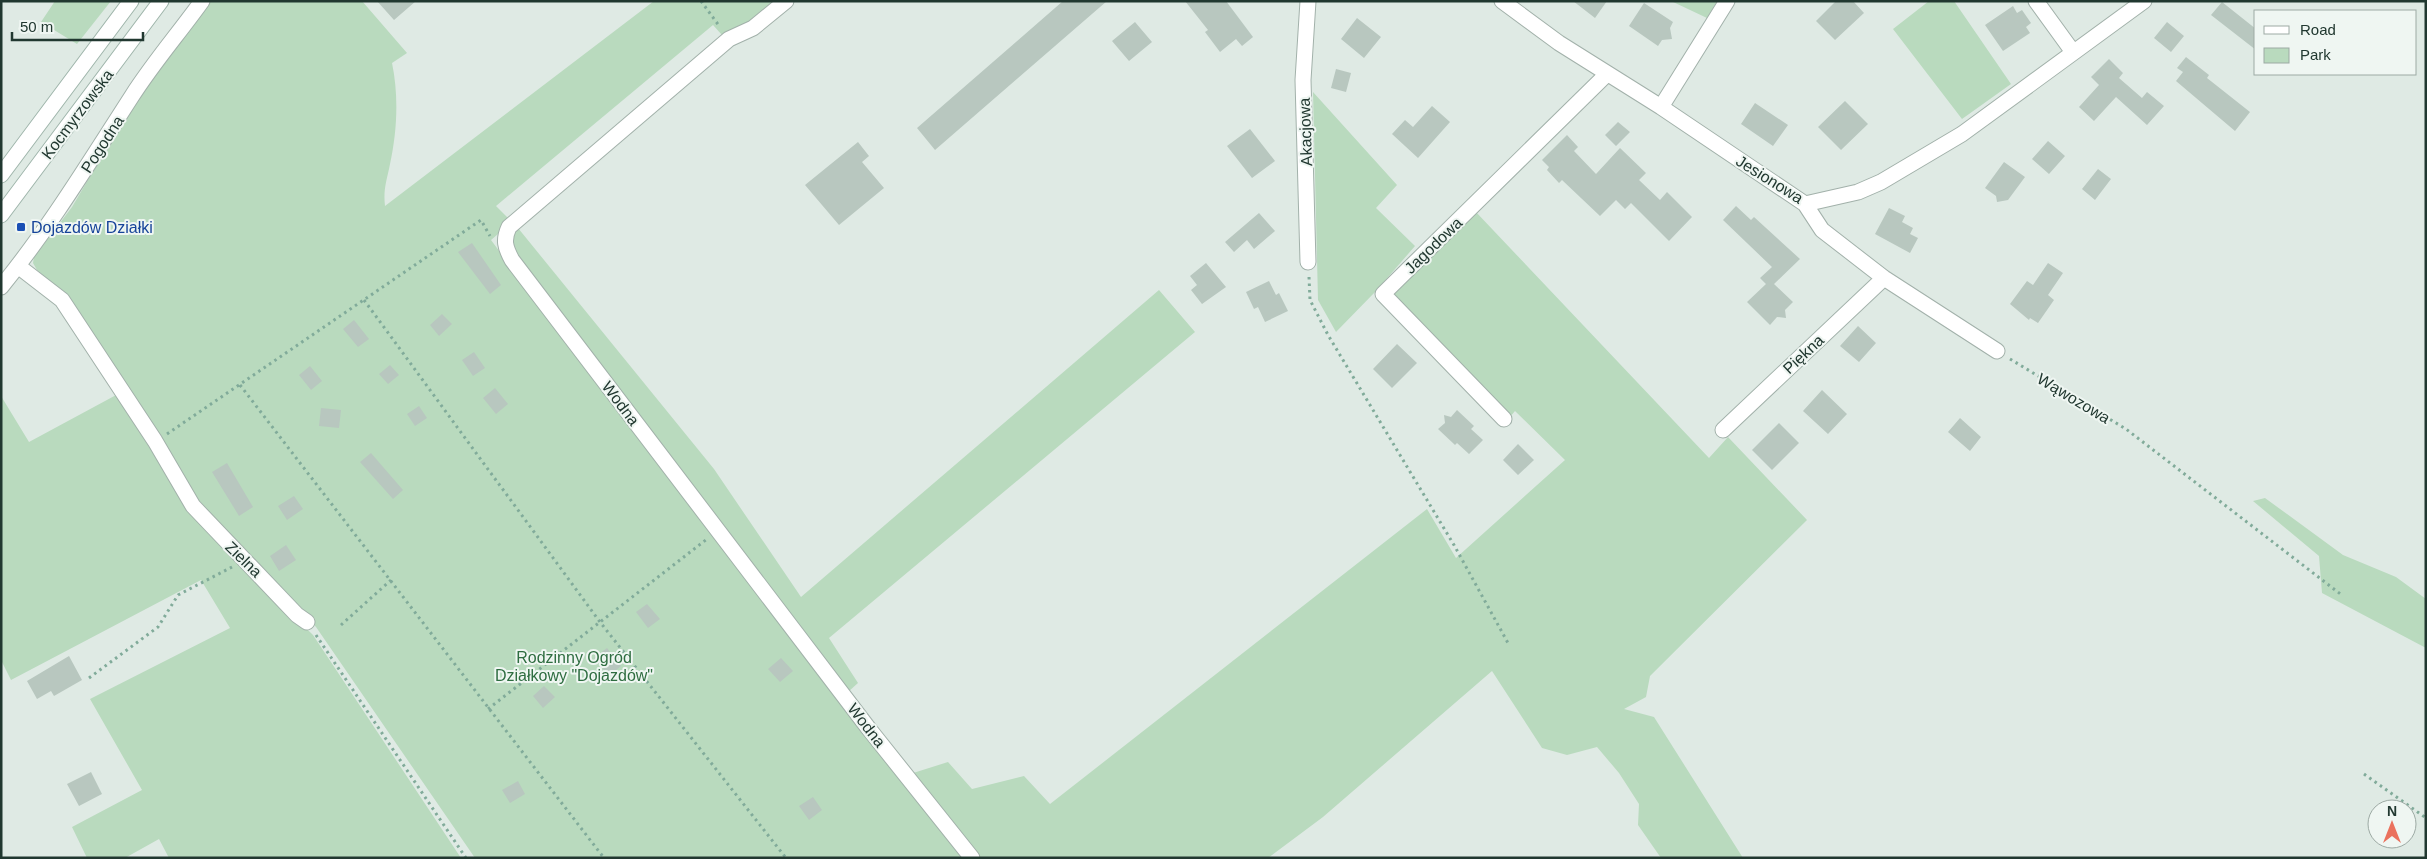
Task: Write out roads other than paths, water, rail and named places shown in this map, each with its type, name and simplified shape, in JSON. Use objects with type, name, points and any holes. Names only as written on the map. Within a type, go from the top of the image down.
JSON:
[{"type":"street","name":"Kocmyrzowska","points":[[1,175],[131,1]]},
{"type":"street","name":"Pogodna","points":[[1,287],[18,266],[107,138],[132,95],[202,1]]},
{"type":"street","name":"Wodna","points":[[786,1],[754,28],[729,39],[509,227],[504,237],[505,246],[512,260],[869,729],[972,858]]},
{"type":"street","name":"Akacjowa","points":[[1308,1],[1304,80],[1308,262]]},
{"type":"street","name":"Jesionowa","points":[[1502,1],[1559,43],[1661,107],[1805,204],[1858,192],[1881,182],[1962,134],[2144,1]]},
{"type":"street","points":[[1661,107],[1727,1]]},
{"type":"street","points":[[2036,1],[2073,52]]},
{"type":"street","name":"Kocmyrzowska","points":[[1,215],[157,7]]},
{"type":"street","name":"Jagodowa","points":[[1504,419],[1383,294],[1607,74]]},
{"type":"street","points":[[1805,204],[1822,230],[1884,278],[1997,351]]},
{"type":"street","name":"Zielna","points":[[18,266],[62,300],[155,441],[193,506],[297,615],[307,622]]},
{"type":"street","name":"Piękna","points":[[1723,430],[1884,278]]},
{"type":"place","name":"Dojazdów Działki","points":[[21,227]]},
{"type":"park label","name":"Rodzinny Ogród Działkowy \"Dojazdów\"","points":[[574,666]]}]
